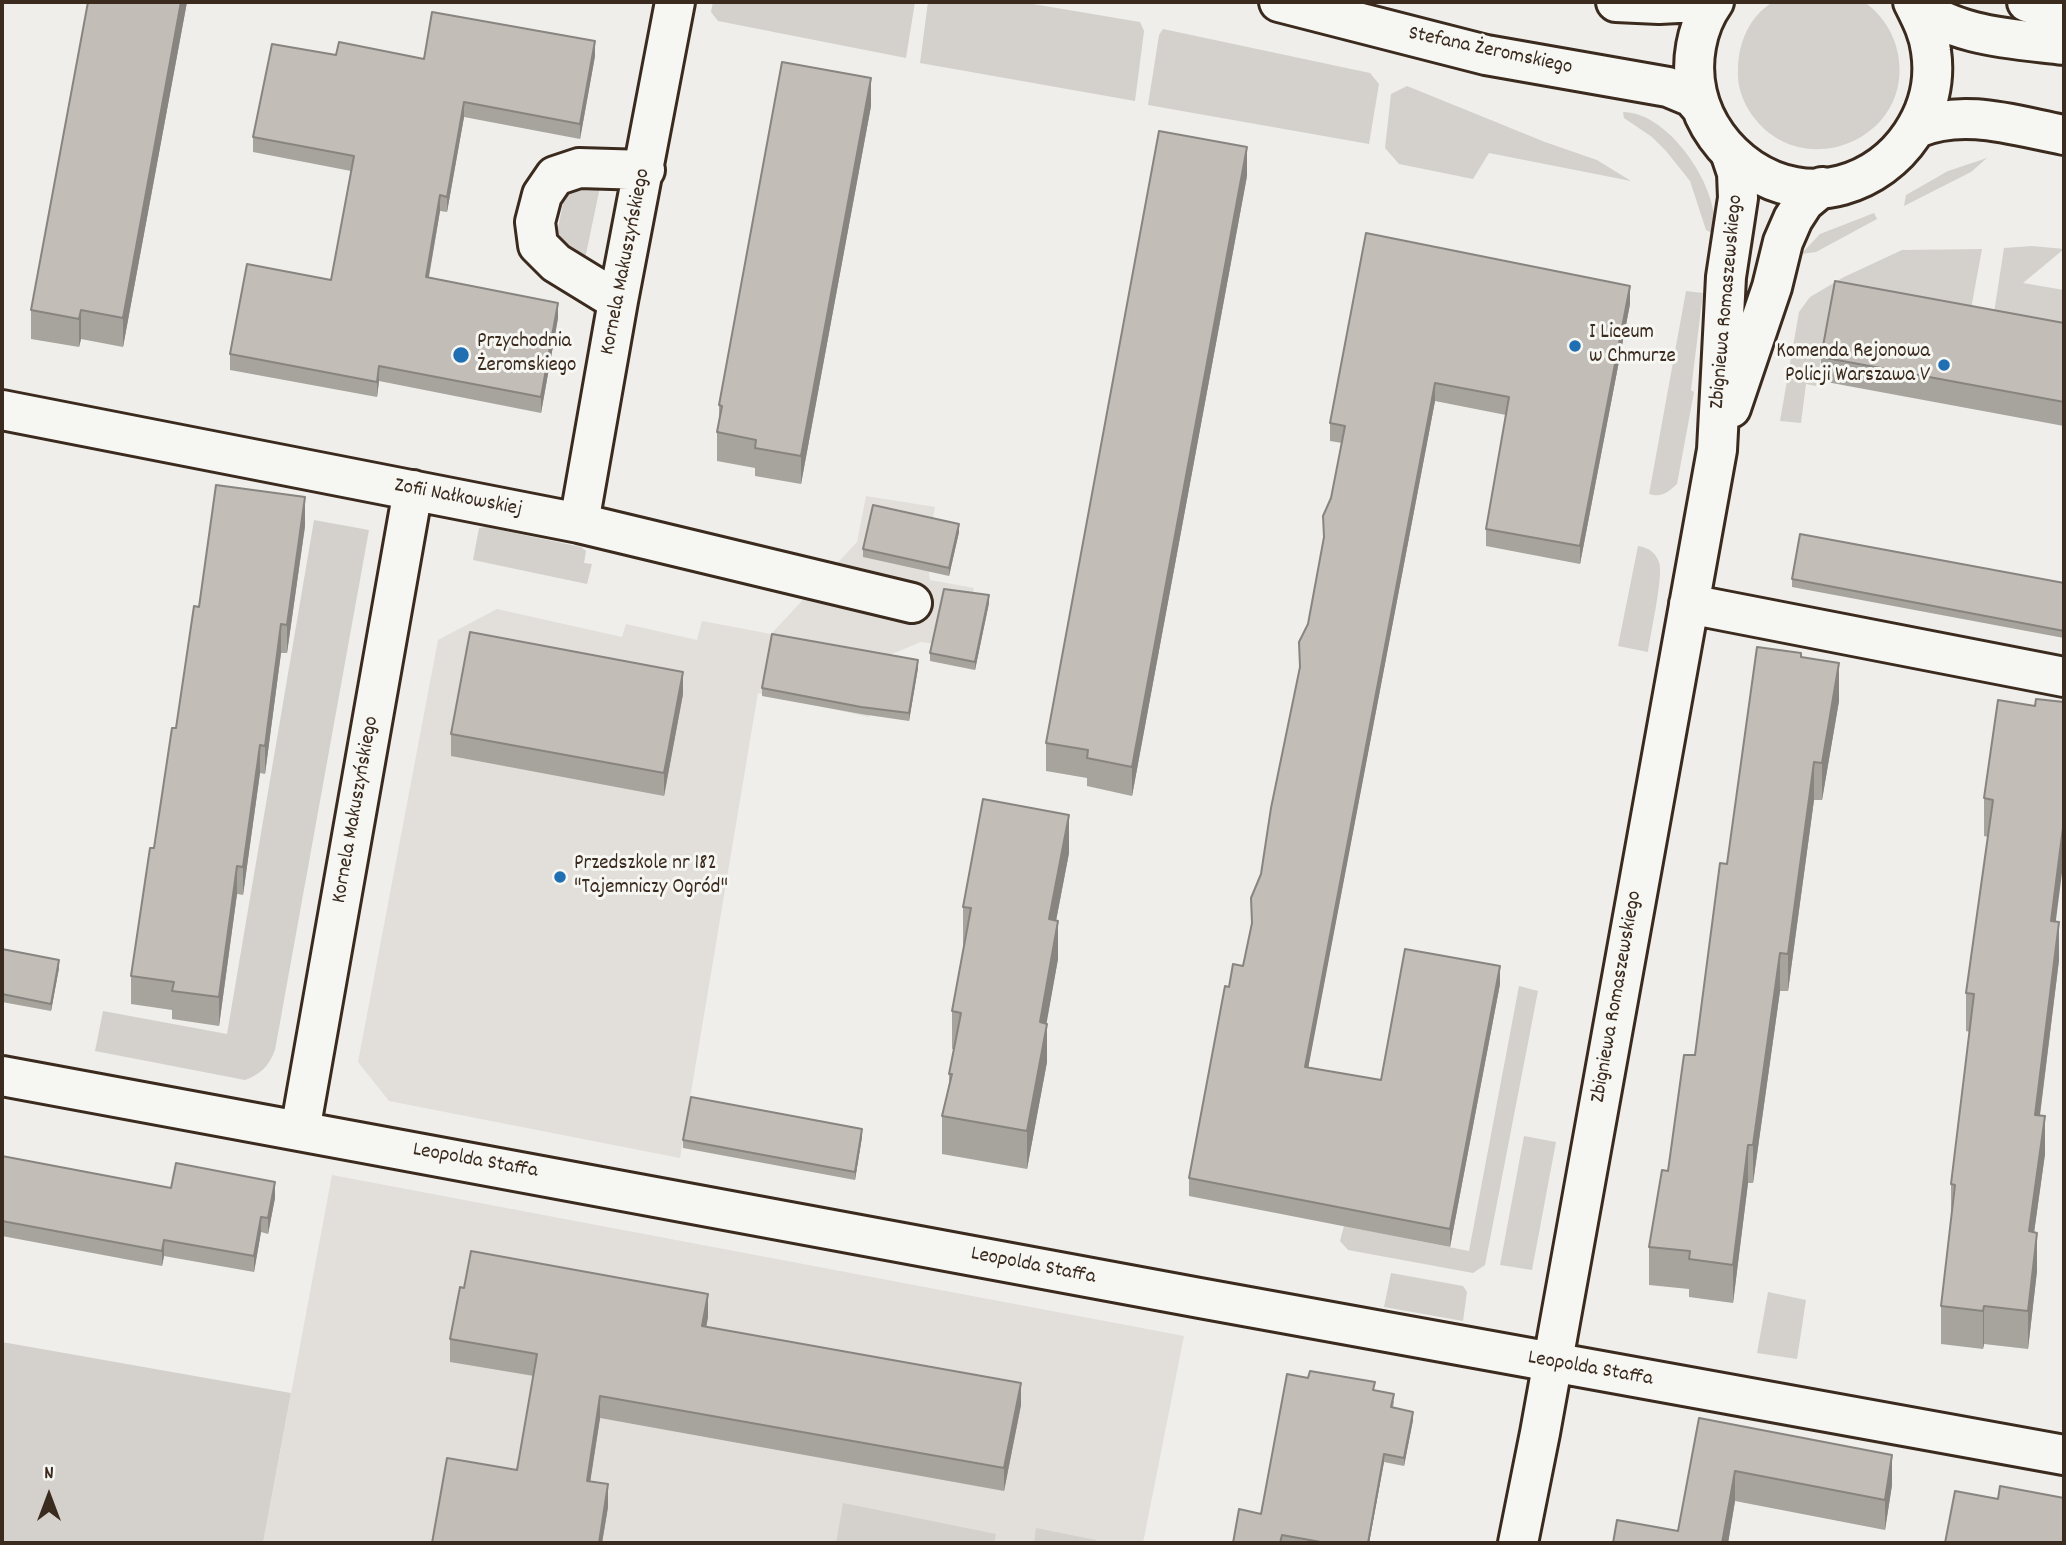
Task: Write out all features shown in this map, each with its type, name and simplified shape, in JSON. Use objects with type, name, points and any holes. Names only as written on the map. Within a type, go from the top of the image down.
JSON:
[{"type":"street","name":"Kornela Makuszyńskiego","points":[[579,523],[675,2]]},
{"type":"street","name":"Stefana Żeromskiego","points":[[1279,2],[1486,54],[1668,87],[1692,97],[1699,105]]},
{"type":"street","points":[[1616,2],[1697,2]]},
{"type":"street","points":[[1714,2],[1701,26],[1693,65],[1699,105],[1718,141],[1731,155],[1765,177],[1783,183],[1822,187],[1842,185],[1877,170],[1906,144],[1917,128],[1930,91],[1932,53],[1928,34],[1914,2]]},
{"type":"street","points":[[1914,2],[1932,17],[1969,31],[2064,45]]},
{"type":"street","points":[[2026,2],[2064,15]]},
{"type":"street","points":[[1917,128],[1942,120],[1971,118],[2064,135]]},
{"type":"street","name":"Zbigniewa Romaszewskiego","points":[[1518,1543],[1717,450],[1726,277],[1738,198],[1737,173],[1731,155]]},
{"type":"street","points":[[618,301],[556,263],[538,245],[535,222],[542,195],[555,176],[579,168],[645,170]]},
{"type":"street","name":"Zbigniewa Romaszewskiego","points":[[1717,450],[1772,287],[1783,242],[1804,202],[1822,187]]},
{"type":"street","name":"Zofii Nałkowskiej","points":[[2,410],[579,523],[912,603]]},
{"type":"street","name":"Kornela Makuszyńskiego","points":[[300,1131],[413,490]]},
{"type":"street","points":[[1689,604],[2064,677]]},
{"type":"street","name":"Leopolda Staffa","points":[[2,1076],[1552,1364],[2064,1455]]},
{"type":"shaded area","points":[[713,2],[915,2],[906,58],[718,21],[711,12]]},
{"type":"shaded area","points":[[928,2],[1021,2],[1140,22],[1144,31],[1135,101],[920,63]]},
{"type":"shaded area","points":[[1773,2],[1864,2],[1882,18],[1898,54],[1898,84],[1889,109],[1872,129],[1850,143],[1824,149],[1798,147],[1773,136],[1752,115],[1743,100],[1738,82],[1740,50],[1751,23]]},
{"type":"shaded area","points":[[1163,29],[1370,73],[1379,84],[1369,144],[1148,105],[1159,35]]},
{"type":"shaded area","points":[[1407,86],[1597,160],[1631,181],[1489,153],[1473,179],[1399,164],[1385,148],[1391,94]]},
{"type":"shaded area","points":[[1623,112],[1641,115],[1658,125],[1675,139],[1689,157],[1710,197],[1714,234],[1706,230],[1690,181],[1666,151],[1652,137],[1624,118]]},
{"type":"shaded area","points":[[1987,158],[1971,172],[1904,206],[1906,195],[1948,171]]},
{"type":"shaded area","points":[[575,186],[600,187],[585,259],[568,255],[556,238],[565,193]]},
{"type":"shaded area","points":[[1874,213],[1877,219],[1816,252],[1801,254],[1820,234]]},
{"type":"shaded area","points":[[2032,246],[2064,249],[2023,283],[2064,290],[2064,344],[1993,319],[2004,248]]},
{"type":"shaded area","points":[[1982,249],[1971,309],[1833,294],[1816,386],[1806,384],[1801,423],[1780,421],[1799,312],[1810,297],[1844,277],[1902,250]]},
{"type":"shaded area","points":[[1686,291],[1703,293],[1691,390],[1694,392],[1677,484],[1665,494],[1654,495],[1649,494]]},
{"type":"shaded area","name":"Przedszkole nr 182 \"Tajemniczy Ogród\"","points":[[866,496],[935,507],[926,554],[930,580],[974,588],[964,648],[921,642],[882,658],[869,717],[758,693],[680,1158],[389,1101],[358,1062],[438,640],[497,609],[622,637],[626,624],[697,640],[702,621],[771,634],[857,542]]},
{"type":"shaded area","points":[[314,520],[369,530],[275,1050],[264,1069],[245,1080],[95,1051],[103,1011],[227,1034]]},
{"type":"shaded area","points":[[486,527],[581,547],[586,551],[584,563],[592,564],[587,584],[473,560],[479,528]]},
{"type":"shaded area","points":[[1638,546],[1653,553],[1660,569],[1648,652],[1618,646]]},
{"type":"shaded area","points":[[1519,986],[1538,991],[1485,1265],[1473,1273],[1348,1250],[1340,1241],[1344,1226],[1469,1251]]},
{"type":"shaded area","points":[[1524,1136],[1556,1142],[1532,1270],[1500,1265]]},
{"type":"shaded area","points":[[332,1175],[1184,1336],[1143,1543],[263,1543]]},
{"type":"shaded area","points":[[1391,1273],[1463,1286],[1467,1292],[1463,1321],[1384,1307]]},
{"type":"shaded area","points":[[1768,1292],[1806,1300],[1797,1359],[1757,1353]]},
{"type":"shaded area","points":[[2,1342],[291,1393],[263,1543],[2,1543]]},
{"type":"shaded area","points":[[843,1503],[996,1534],[994,1543],[836,1543]]},
{"type":"shaded area","points":[[1036,1528],[1096,1540],[1095,1543],[1034,1543]]},
{"type":"building","points":[[88,2],[181,2],[123,318],[81,310],[79,319],[31,310]]},
{"type":"building","points":[[432,12],[595,41],[580,124],[464,102],[447,197],[440,195],[426,277],[558,303],[541,397],[379,366],[377,382],[230,354],[247,264],[331,280],[354,156],[253,137],[272,44],[336,55],[339,42],[424,59]]},
{"type":"building","points":[[782,62],[871,78],[801,456],[755,448],[756,440],[717,432],[722,406],[719,405]]},
{"type":"building","points":[[1159,131],[1247,147],[1132,767],[1087,758],[1088,750],[1046,743]]},
{"type":"building","points":[[1366,233],[1630,286],[1580,546],[1486,529],[1509,397],[1435,383],[1305,1067],[1381,1080],[1405,949],[1500,966],[1450,1229],[1189,1178],[1225,986],[1229,987],[1233,964],[1243,966],[1252,923],[1251,898],[1261,874],[1271,808],[1300,667],[1299,642],[1308,624],[1324,537],[1323,516],[1331,498],[1345,426],[1330,423]]},
{"type":"building","name":"Komenda Rejonowa Policji Warszawa V","points":[[1835,281],[2064,323],[2064,402],[1821,357]]},
{"type":"building","points":[[216,485],[305,497],[287,625],[281,624],[265,746],[260,745],[243,867],[237,866],[219,997],[172,991],[174,982],[131,976],[150,848],[154,848],[172,728],[176,728],[194,606],[199,607]]},
{"type":"building","points":[[873,505],[959,524],[949,568],[863,549]]},
{"type":"building","points":[[1800,534],[2064,583],[2064,631],[1792,579]]},
{"type":"building","points":[[944,589],[989,595],[975,662],[930,653]]},
{"type":"building","points":[[470,632],[683,672],[664,773],[451,734]]},
{"type":"building","points":[[772,634],[918,660],[909,713],[861,707],[762,688]]},
{"type":"building","points":[[1757,647],[1801,653],[1801,657],[1839,663],[1822,763],[1814,762],[1788,954],[1780,953],[1753,1145],[1748,1145],[1733,1265],[1689,1259],[1690,1251],[1649,1247],[1662,1170],[1668,1171],[1684,1055],[1695,1055],[1720,863],[1727,864]]},
{"type":"building","points":[[2036,699],[2064,702],[2064,820],[2051,921],[2059,922],[2035,1115],[2045,1116],[2029,1231],[2037,1233],[2028,1311],[1984,1306],[1983,1311],[1941,1306],[1955,1185],[1951,1184],[1974,994],[1966,993],[1993,800],[1984,798],[1998,700],[2035,706]]},
{"type":"building","points":[[983,799],[1069,815],[1049,919],[1058,921],[1040,1022],[1047,1024],[1027,1131],[942,1116],[952,1074],[949,1074],[961,1013],[952,1011],[971,908],[963,907]]},
{"type":"building","points":[[2,949],[59,960],[51,1004],[2,994]]},
{"type":"building","points":[[691,1097],[862,1129],[855,1172],[683,1140]]},
{"type":"building","points":[[2,1156],[171,1188],[176,1163],[275,1182],[268,1218],[261,1217],[254,1256],[164,1240],[162,1251],[2,1221]]},
{"type":"building","points":[[471,1251],[708,1294],[702,1326],[1021,1383],[1004,1468],[600,1396],[587,1481],[608,1484],[599,1543],[432,1543],[447,1458],[517,1470],[537,1354],[450,1339],[460,1287],[464,1288]]},
{"type":"building","points":[[1310,1371],[1375,1382],[1373,1390],[1394,1394],[1391,1407],[1413,1412],[1404,1458],[1384,1454],[1368,1543],[1326,1543],[1282,1535],[1280,1543],[1233,1543],[1239,1509],[1261,1514],[1287,1374],[1308,1378]]},
{"type":"building","points":[[1699,1418],[1892,1455],[1885,1500],[1735,1471],[1722,1543],[1613,1543],[1617,1520],[1678,1531]]},
{"type":"building","points":[[2000,1486],[2064,1498],[2064,1543],[1945,1543],[1955,1491],[1998,1499]]},
{"type":"place","name":"I Liceum w Chmurze","points":[[1575,346]]},
{"type":"place","name":"Przychodnia Żeromskiego","points":[[461,355]]},
{"type":"place","name":"Komenda Rejonowa Policji Warszawa V","points":[[1944,365]]},
{"type":"place","name":"Przedszkole nr 182 \"Tajemniczy Ogród\"","points":[[560,877]]}]
